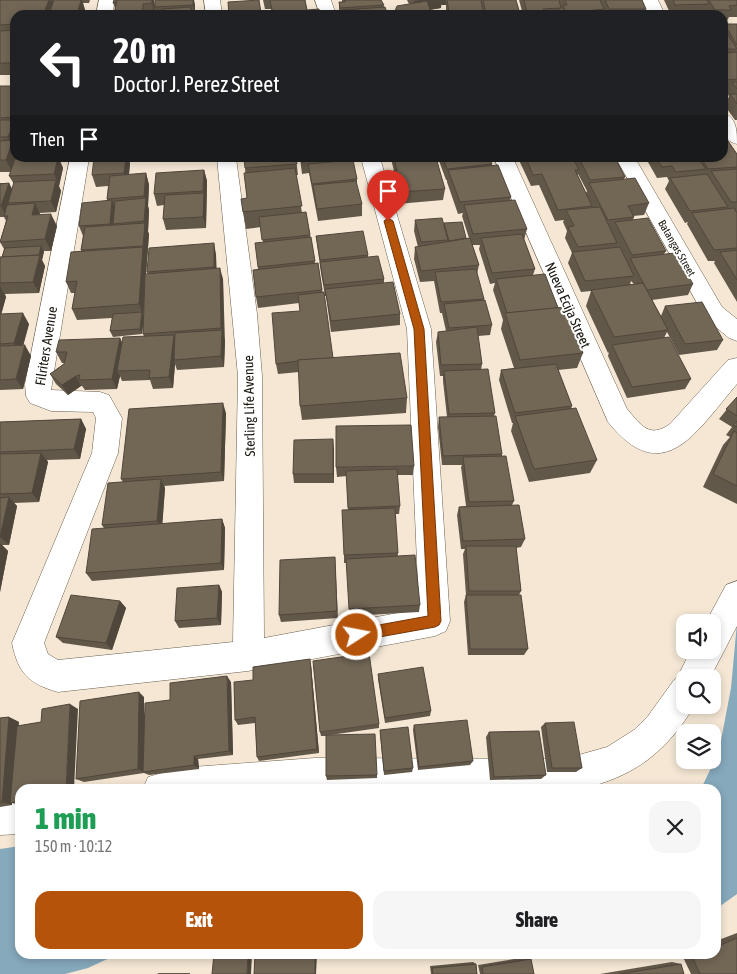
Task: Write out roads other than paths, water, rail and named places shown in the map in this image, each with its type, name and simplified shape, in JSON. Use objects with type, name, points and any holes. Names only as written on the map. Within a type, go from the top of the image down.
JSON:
[{"type":"street","points":[[728,126],[737,138]]},
{"type":"street","name":"Filriters Avenue","points":[[78,162],[38,384],[39,396],[51,401],[100,402],[109,418],[105,453],[28,643],[30,658],[37,668],[46,674],[58,676],[248,656]]},
{"type":"street","name":"Sterling Life Avenue","points":[[226,162],[245,314],[250,376],[248,656]]},
{"type":"street","points":[[248,656],[435,621],[419,329],[371,162]]},
{"type":"street","name":"Nueva Ecija Street","points":[[505,162],[617,415],[632,432],[647,442],[665,442],[679,432],[737,367]]},
{"type":"street","name":"Batangas Street","points":[[627,162],[714,313],[737,332]]},
{"type":"street","points":[[721,626],[737,595]]},
{"type":"street","points":[[193,784],[315,775],[551,776],[578,773],[620,760],[638,750],[656,734],[676,704]]},
{"type":"street","points":[[0,817],[15,816]]},
{"type":"water","points":[[737,623],[737,894],[721,905],[721,784],[703,784],[710,769],[721,769],[721,740],[731,688]]},
{"type":"water","points":[[15,847],[15,959],[107,959],[88,968],[65,974],[0,974],[0,849]]}]
